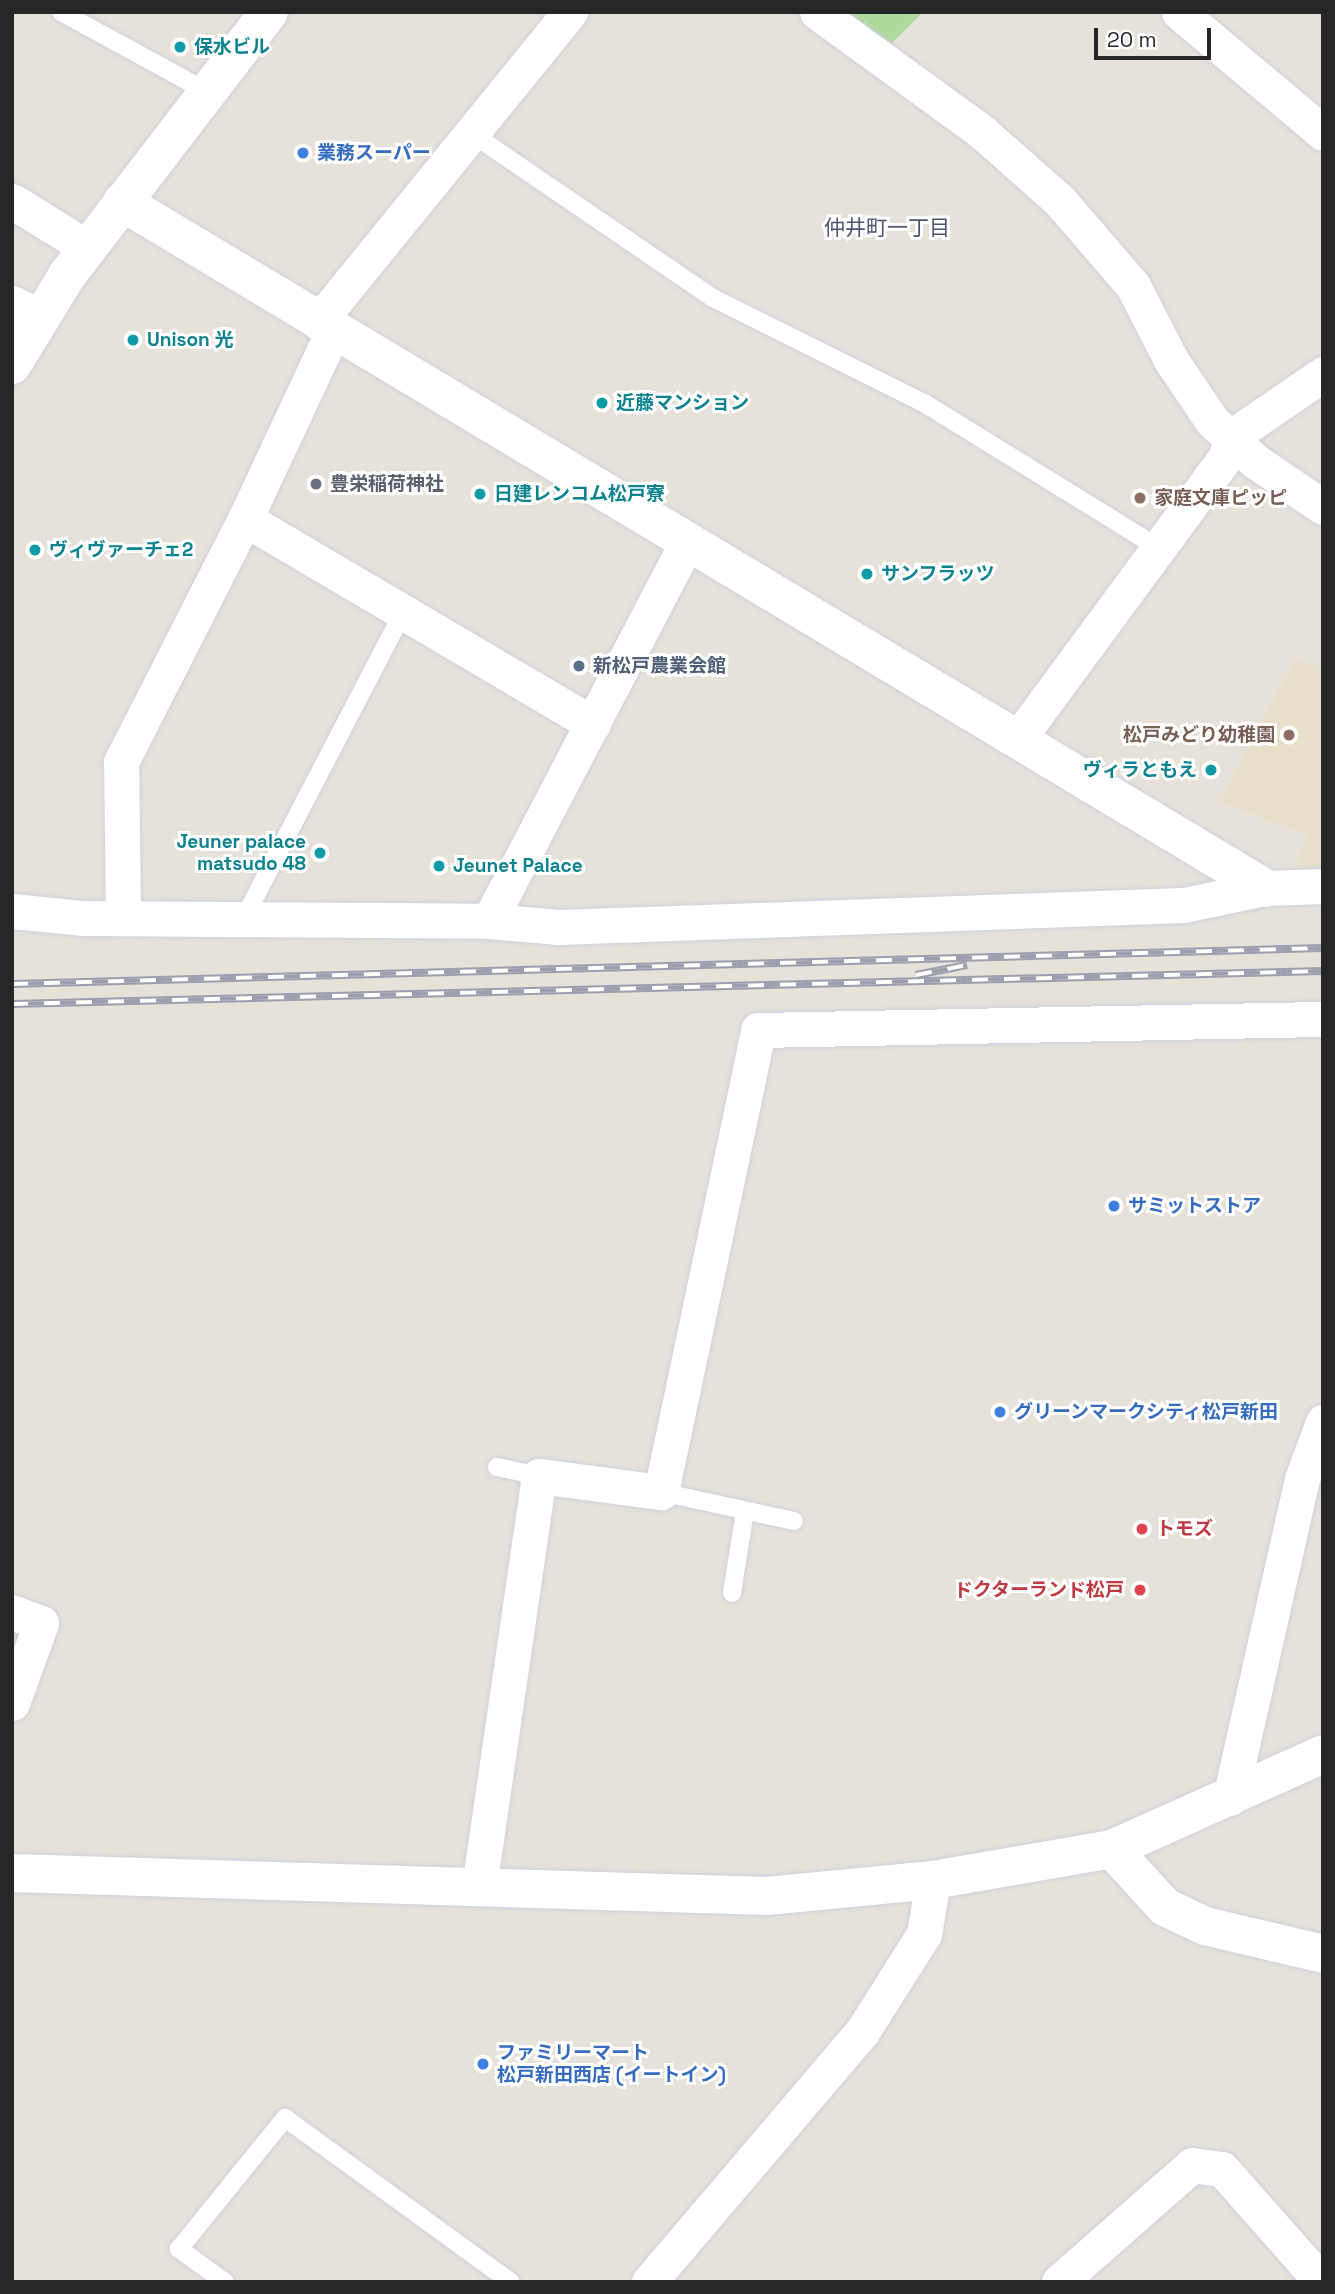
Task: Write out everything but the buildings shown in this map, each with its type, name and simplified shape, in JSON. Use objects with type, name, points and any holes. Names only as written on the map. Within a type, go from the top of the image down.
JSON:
[{"type":"street","points":[[12,365],[26,310],[88,248],[270,12]]},
{"type":"street","points":[[123,917],[121,762],[245,519],[326,326],[471,133],[570,12]]},
{"type":"street","points":[[817,12],[982,132],[1060,201],[1133,286],[1171,360],[1212,421],[1255,461],[1323,507]]},
{"type":"street","points":[[1179,12],[1323,133]]},
{"type":"street","points":[[12,201],[88,248]]},
{"type":"street","points":[[122,202],[1265,888]]},
{"type":"street","points":[[1017,740],[1226,457],[1231,437],[1323,374]]},
{"type":"street","points":[[245,519],[593,724]]},
{"type":"street","points":[[489,921],[687,543]]},
{"type":"street","points":[[12,911],[123,917],[489,921],[559,927],[941,916],[1184,905],[1265,888],[1323,886]]},
{"type":"street","points":[[479,1887],[539,1476],[661,1492],[758,1030],[1323,1019]]},
{"type":"street","points":[[1230,1798],[1302,1479],[1323,1422]]},
{"type":"street","points":[[12,1612],[41,1623],[12,1703]]},
{"type":"street","points":[[12,1873],[767,1896],[933,1880],[1112,1849],[1323,1754]]},
{"type":"street","points":[[1112,1849],[1165,1907],[1205,1926],[1323,1954]]},
{"type":"street","points":[[649,2282],[862,2032],[924,1934],[933,1880]]},
{"type":"street","points":[[1059,2282],[1192,2165],[1222,2169],[1322,2282]]},
{"type":"lane","points":[[61,12],[208,92]]},
{"type":"lane","points":[[471,133],[713,298],[924,403],[1159,548]]},
{"type":"lane","points":[[244,918],[403,613]]},
{"type":"lane","points":[[497,1467],[539,1476]]},
{"type":"lane","points":[[661,1492],[794,1521]]},
{"type":"lane","points":[[732,1593],[745,1511]]},
{"type":"lane","points":[[225,2282],[179,2249],[285,2118],[511,2282]]},
{"type":"shaded area","name":"松戸みどり幼稚園","points":[[1295,660],[1323,667],[1323,869],[1297,868],[1307,834],[1220,802]]},
{"type":"green space","points":[[851,12],[923,12],[888,47],[848,15]]},
{"type":"railway","points":[[12,984],[1323,948]]},
{"type":"railway","points":[[916,975],[967,965]]},
{"type":"railway","points":[[12,1004],[1323,971]]},
{"type":"place","name":"保水ビル","points":[[180,47]]},
{"type":"place","name":"業務スーパー","points":[[303,153]]},
{"type":"place","name":"Unison 光","points":[[133,340]]},
{"type":"place","name":"近藤マンション","points":[[602,403]]},
{"type":"place","name":"豊栄稲荷神社","points":[[316,484]]},
{"type":"place","name":"日建レンコム松戸寮","points":[[480,494]]},
{"type":"place","name":"家庭文庫ピッピ","points":[[1140,498]]},
{"type":"place","name":"ヴィヴァーチェ2","points":[[35,550]]},
{"type":"place","name":"サンフラッツ","points":[[867,574]]},
{"type":"place","name":"新松戸農業会館","points":[[579,666]]},
{"type":"place","name":"松戸みどり幼稚園","points":[[1289,735]]},
{"type":"place","name":"ヴィラともえ","points":[[1211,770]]},
{"type":"place","name":"Jeuner palace matsudo 48","points":[[320,853]]},
{"type":"place","name":"Jeunet Palace","points":[[439,866]]},
{"type":"place","name":"サミットストア","points":[[1114,1206]]},
{"type":"place","name":"グリーンマークシティ松戸新田","points":[[1000,1412]]},
{"type":"place","name":"トモズ","points":[[1142,1529]]},
{"type":"place","name":"ドクターランド松戸","points":[[1140,1590]]},
{"type":"place","name":"ファミリーマート 松戸新田西店 (イートイン)","points":[[483,2064]]},
{"type":"district","name":"仲井町一丁目","points":[[887,228]]}]
